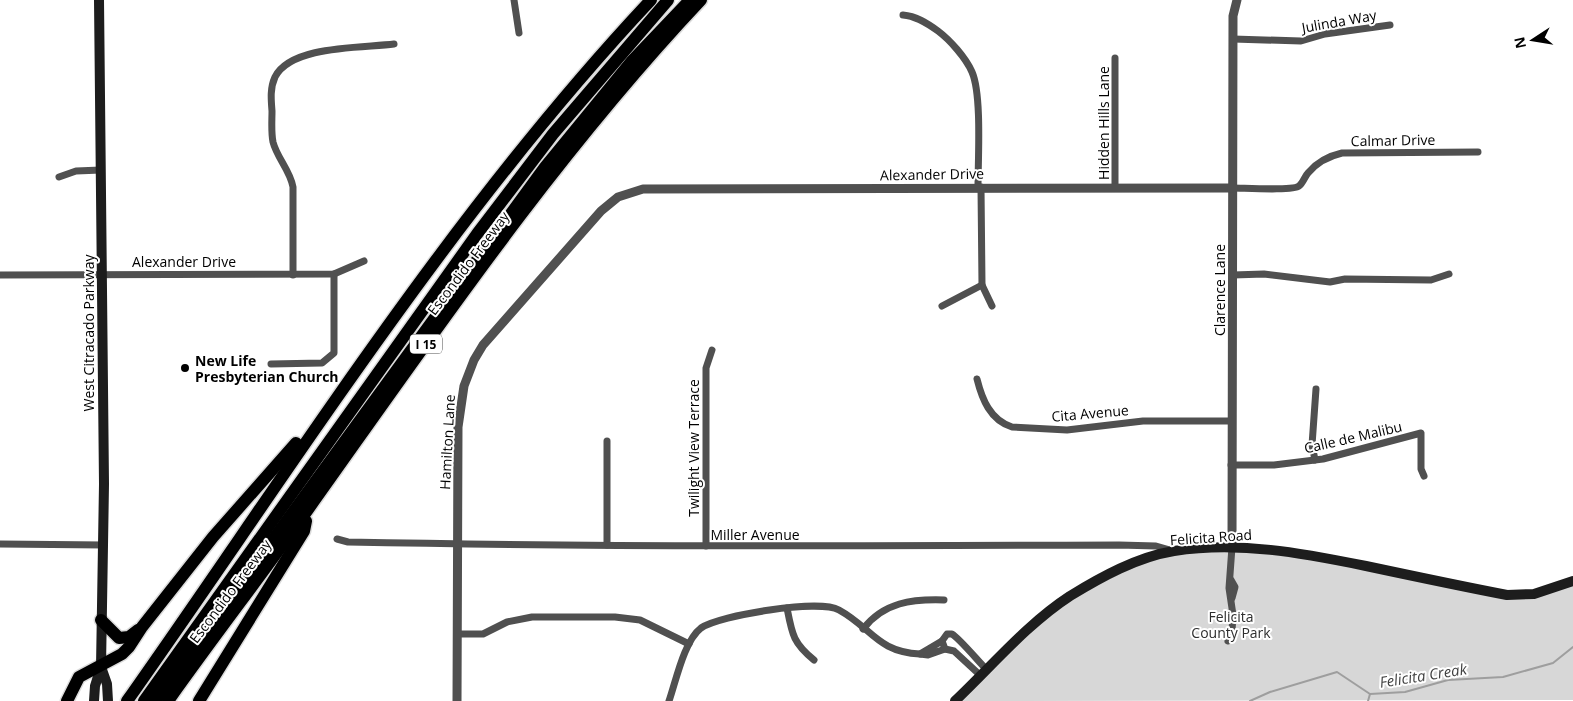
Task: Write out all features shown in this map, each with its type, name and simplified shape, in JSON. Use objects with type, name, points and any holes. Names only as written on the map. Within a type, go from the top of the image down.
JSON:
[{"type":"highway","name":"Escondido Freeway","points":[[130,697],[320,421],[524,145],[651,0]]},
{"type":"highway","points":[[144,701],[477,234],[554,134],[668,0]]},
{"type":"highway","points":[[155,701],[545,167],[632,62],[690,0]]},
{"type":"highway","name":"Escondido Freeway","points":[[168,701],[460,298],[565,158],[628,80],[701,0]]},
{"type":"highway","points":[[67,701],[79,677],[90,670],[101,667],[122,654],[220,530],[300,438],[320,421]]},
{"type":"highway","points":[[199,701],[304,531],[308,510]]},
{"type":"highway","points":[[233,610],[261,554]]},
{"type":"highway","points":[[101,620],[112,634],[121,638],[129,637],[142,627]]},
{"type":"main road","name":"West Citracado Parkway","points":[[94,701],[95,686],[101,667],[104,545],[99,0]]},
{"type":"main road","name":"Felicita Road","points":[[955,701],[1027,631],[1071,596],[1122,568],[1174,551],[1232,547],[1259,548],[1323,558],[1507,595],[1534,594],[1573,581]]},
{"type":"main road","name":"West Citracado Parkway","points":[[101,667],[107,684],[108,701]]},
{"type":"street","points":[[514,0],[519,32]]},
{"type":"street","name":"Clarence Lane","points":[[1228,641],[1232,631],[1232,598],[1229,588],[1232,547],[1232,16],[1237,0]]},
{"type":"street","points":[[903,15],[912,16],[926,23],[946,38],[972,71],[977,89],[982,285],[992,306]]},
{"type":"street","name":"Julinda Way","points":[[1233,39],[1301,41],[1325,34],[1390,25]]},
{"type":"street","points":[[293,275],[293,187],[291,178],[275,150],[272,138],[271,88],[276,75],[285,65],[312,53],[394,44]]},
{"type":"street","name":"Hidden Hills Lane","points":[[1115,58],[1116,188]]},
{"type":"street","name":"Calmar Drive","points":[[1233,188],[1274,188],[1283,190],[1294,188],[1299,186],[1308,173],[1322,160],[1342,153],[1478,152]]},
{"type":"street","points":[[59,177],[76,171],[101,170]]},
{"type":"street","name":"Alexander Drive","points":[[632,191],[643,188],[833,190],[979,187],[1233,188]]},
{"type":"street","name":"Hamilton Lane","points":[[457,701],[459,413],[464,386],[474,360],[495,328],[601,211],[618,197],[632,191]]},
{"type":"street","name":"Alexander Drive","points":[[0,275],[334,274],[364,261]]},
{"type":"street","points":[[271,364],[322,363],[334,353],[334,274]]},
{"type":"street","points":[[1233,275],[1264,274],[1330,282],[1345,279],[1431,280],[1449,274]]},
{"type":"street","points":[[942,306],[982,285]]},
{"type":"street","name":"Twilight View Terrace","points":[[706,546],[706,368],[712,350]]},
{"type":"street","name":"Cita Avenue","points":[[977,379],[982,399],[991,413],[1004,424],[1012,427],[1067,430],[1143,421],[1232,421]]},
{"type":"street","points":[[1315,460],[1312,445],[1316,389]]},
{"type":"street","name":"Calle de Malibu","points":[[1231,465],[1274,465],[1315,460],[1421,434],[1421,469],[1424,476]]},
{"type":"street","points":[[607,441],[607,545]]},
{"type":"street","name":"Miller Avenue","points":[[337,539],[348,542],[706,546],[1119,545],[1156,546],[1174,551]]},
{"type":"street","points":[[0,544],[104,545]]},
{"type":"street","points":[[864,628],[873,617],[885,608],[902,603],[944,600]]},
{"type":"street","points":[[670,701],[689,644],[701,629],[724,619],[787,608],[818,605],[838,609],[864,628],[882,645],[902,653],[928,655],[945,649],[954,652],[984,673]]},
{"type":"street","points":[[787,608],[791,629],[799,648],[814,660]]},
{"type":"street","points":[[457,634],[483,634],[507,622],[532,617],[615,617],[640,620],[689,644]]},
{"type":"street","points":[[920,654],[942,641],[947,634],[957,637],[960,644],[984,673]]},
{"type":"street","points":[[942,641],[945,649]]},
{"type":"green space","name":"Felicita County Park","points":[[1259,548],[1507,595],[1573,581],[1573,700],[955,701],[1064,600],[1162,554]]},
{"type":"waterway","name":"Felicita Creak","points":[[1250,701],[1270,692],[1337,672],[1370,694],[1405,692],[1448,680],[1503,677],[1553,663],[1573,647]]},
{"type":"waterway","name":"Felicita Creak","points":[[1368,701],[1370,694]]},
{"type":"place","name":"New Life Presbyterian Church","points":[[185,368]]}]
